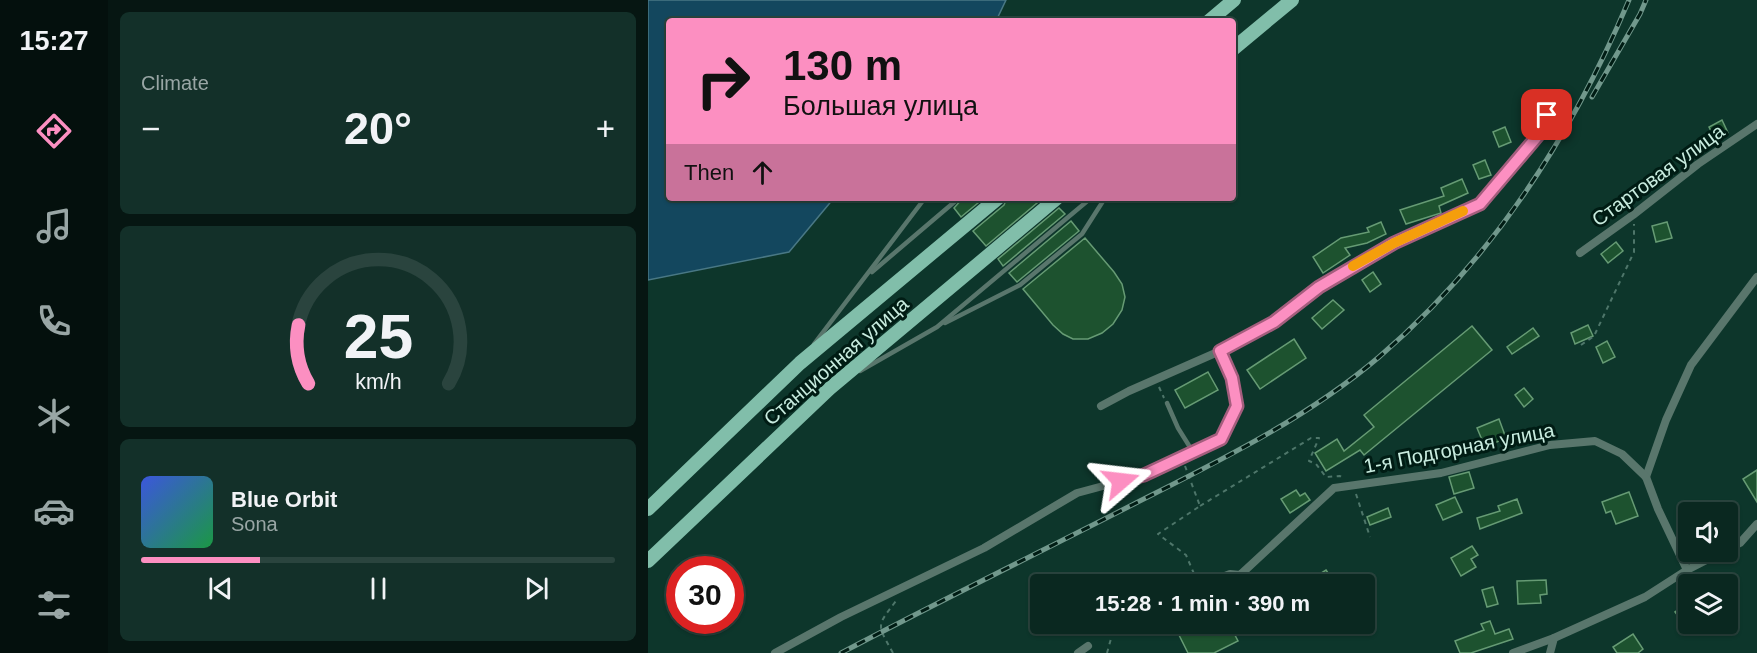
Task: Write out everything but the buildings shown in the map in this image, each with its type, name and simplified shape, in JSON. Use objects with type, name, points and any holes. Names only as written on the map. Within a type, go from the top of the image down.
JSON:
[{"type":"main road","points":[[1213,18],[1234,0]]},
{"type":"main road","points":[[1236,47],[1292,0]]},
{"type":"main road","name":"Станционная улица","points":[[648,509],[800,363],[994,201]]},
{"type":"main road","name":"Станционная улица","points":[[648,561],[829,389],[1053,201]]},
{"type":"street","points":[[1101,406],[1220,351],[1274,322],[1319,287],[1394,243],[1480,204],[1541,132],[1547,115]]},
{"type":"street","name":"Стартовая улица","points":[[1580,253],[1698,164],[1757,124]]},
{"type":"street","points":[[1646,477],[1666,420],[1691,365],[1757,277]]},
{"type":"street","points":[[775,653],[841,617],[984,548],[1077,493],[1144,475],[1221,439],[1237,406],[1232,378],[1220,351]]},
{"type":"street","name":"1-я Подгорная улица","points":[[1241,574],[1334,488],[1441,472],[1550,445],[1594,441],[1622,454],[1646,477],[1658,509],[1688,570]]},
{"type":"street","points":[[1738,544],[1757,524]]},
{"type":"street","points":[[1514,653],[1554,638],[1645,597],[1703,562]]},
{"type":"street","points":[[1550,653],[1554,638]]},
{"type":"street","points":[[1078,653],[1088,646]]},
{"type":"lane","points":[[800,363],[923,201]]},
{"type":"lane","points":[[866,277],[955,201]]},
{"type":"lane","points":[[937,327],[1087,201]]},
{"type":"lane","points":[[829,389],[937,327],[1020,285],[1082,234],[1103,201]]},
{"type":"lane","points":[[1167,404],[1193,453]]},
{"type":"path","points":[[1581,345],[1594,336],[1634,252],[1633,215]]},
{"type":"path","points":[[1194,574],[1186,555],[1158,534],[1311,438],[1319,438],[1309,461],[1316,464],[1326,477],[1340,476],[1356,494],[1370,537]]},
{"type":"path","points":[[1193,453],[1195,460],[1185,466],[1200,506]]},
{"type":"path","points":[[893,653],[882,632],[881,621],[909,584]]},
{"type":"path","points":[[1107,653],[1113,634]]},
{"type":"water","points":[[648,0],[1006,0],[997,18],[666,18],[666,201],[832,201],[789,252],[648,280]]},
{"type":"railway","points":[[841,653],[1261,438],[1322,400],[1379,357],[1420,320],[1457,280],[1525,193],[1582,99],[1629,0]]},
{"type":"railway","points":[[1592,97],[1646,0]]},
{"type":"slow traffic","points":[[1353,266],[1394,243],[1463,211]]},
{"type":"route","points":[[1121,481],[1144,475],[1221,439],[1237,406],[1232,378],[1220,351],[1274,322],[1319,287],[1394,243],[1480,204],[1541,132],[1547,115]]}]
